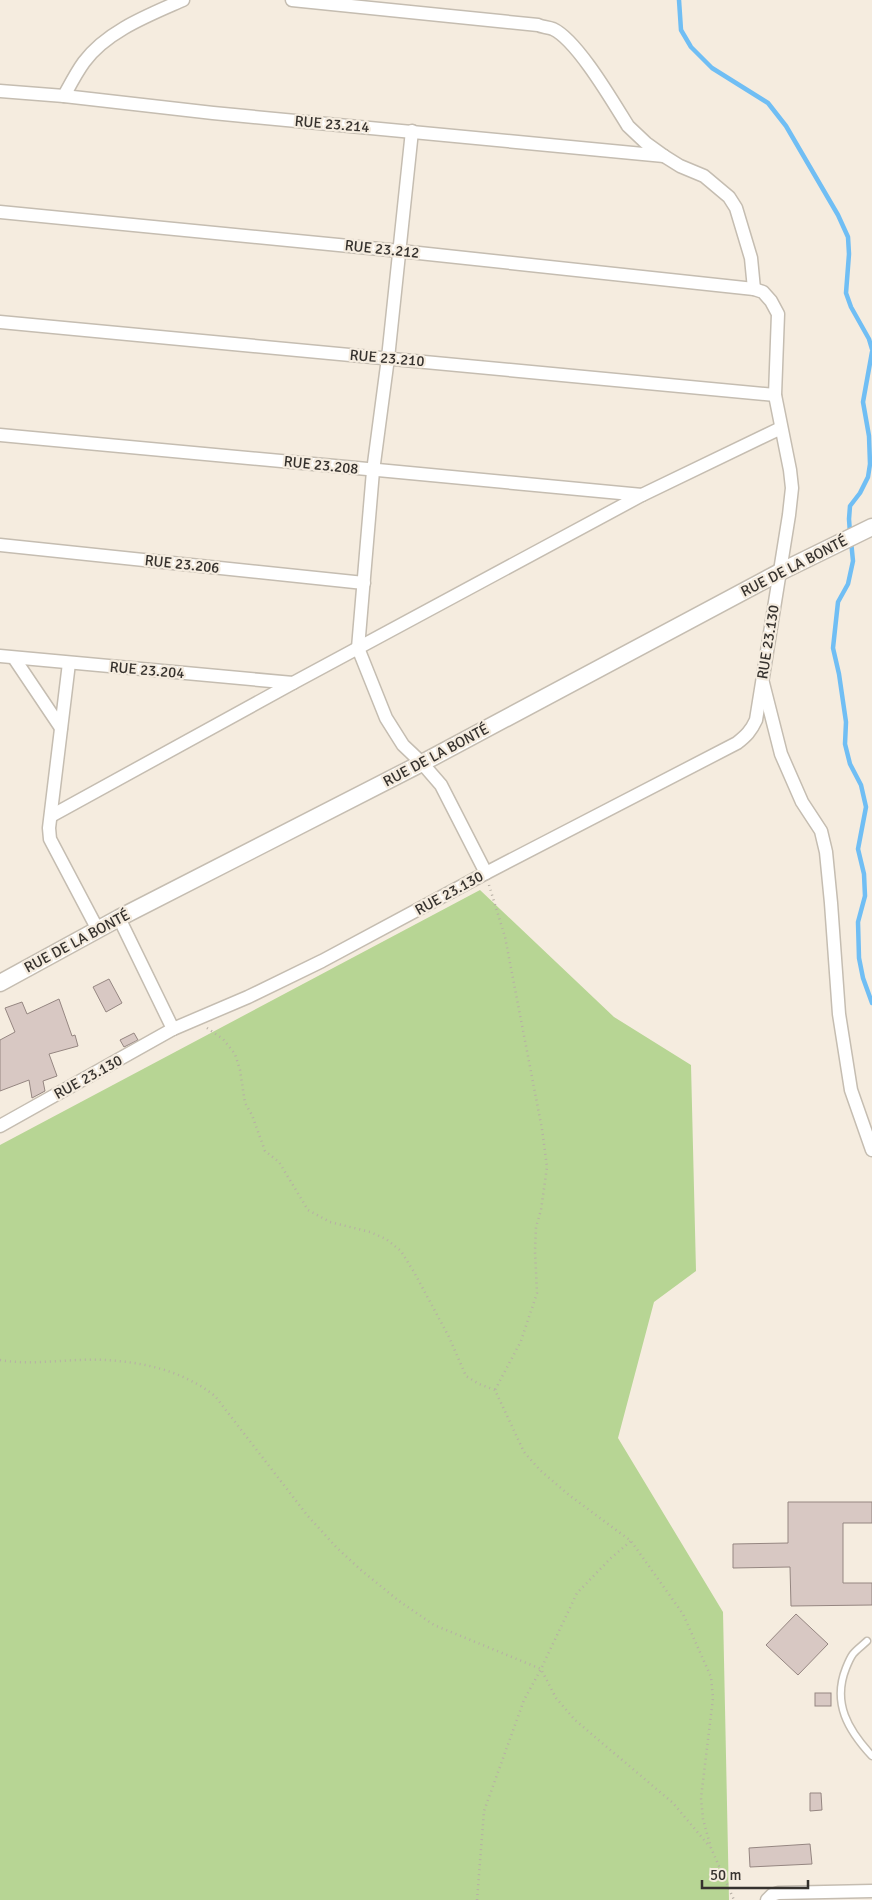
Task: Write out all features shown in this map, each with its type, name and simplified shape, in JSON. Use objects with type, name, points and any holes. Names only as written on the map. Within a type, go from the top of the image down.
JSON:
[{"type":"street","points":[[64,96],[84,62],[99,47],[120,31],[183,0]]},
{"type":"street","points":[[292,0],[538,25],[553,29],[579,53],[628,126],[646,143],[664,156],[680,166],[704,176],[729,197],[736,208],[751,258],[758,290]]},
{"type":"street","name":"RUE 23.214","points":[[0,91],[664,156]]},
{"type":"street","points":[[412,131],[388,358],[373,471],[358,648],[386,718],[403,745],[441,785],[486,873]]},
{"type":"street","name":"RUE 23.212","points":[[0,212],[400,251],[758,290]]},
{"type":"street","name":"RUE 23.130","points":[[0,1126],[173,1029],[248,997],[322,961],[486,873],[737,744],[752,730],[756,720],[792,488],[775,395],[778,314],[771,301],[758,290]]},
{"type":"street","name":"RUE 23.210","points":[[0,322],[775,395]]},
{"type":"street","points":[[51,816],[642,495],[781,428]]},
{"type":"street","name":"RUE 23.208","points":[[0,435],[642,495]]},
{"type":"street","name":"RUE DE LA BONTÉ","points":[[0,983],[118,918],[422,763],[780,572],[872,527]]},
{"type":"street","name":"RUE 23.206","points":[[0,545],[364,584]]},
{"type":"street","name":"RUE 23.204","points":[[0,656],[294,683]]},
{"type":"street","points":[[14,658],[61,728]]},
{"type":"street","points":[[69,663],[49,828],[50,838],[98,930]]},
{"type":"street","points":[[762,678],[781,754],[802,802],[821,832],[826,852],[839,1014],[851,1090],[872,1150]]},
{"type":"street","points":[[118,918],[173,1029]]},
{"type":"street","points":[[767,1900],[772,1895],[778,1893],[872,1891]]},
{"type":"lane","points":[[867,1641],[851,1656],[840,1682],[846,1720],[859,1742],[872,1756]]},
{"type":"path","points":[[486,873],[505,937],[542,1129],[546,1167],[541,1210],[536,1226],[535,1251],[538,1293],[521,1342],[495,1390]]},
{"type":"path","points":[[195,1019],[223,1039],[234,1054],[240,1070],[245,1103],[252,1115],[265,1151],[279,1162],[308,1210],[330,1222],[370,1232],[386,1239],[401,1251],[440,1321],[466,1376],[479,1384],[495,1390],[524,1452],[540,1470],[569,1495],[631,1541],[683,1614],[710,1676],[713,1698],[701,1798],[703,1819],[711,1848],[734,1900]]},
{"type":"path","points":[[0,1360],[27,1362],[103,1360],[146,1365],[163,1369],[200,1385],[215,1396],[307,1515],[337,1548],[361,1570],[399,1601],[434,1625],[541,1669],[556,1698],[575,1720],[673,1803],[711,1848]]},
{"type":"path","points":[[477,1900],[484,1811],[524,1700],[541,1669],[577,1592],[631,1541]]},
{"type":"green space","points":[[480,890],[614,1017],[691,1065],[696,1271],[654,1302],[618,1438],[723,1612],[729,1900],[0,1900],[0,1145]]},
{"type":"building","points":[[109,979],[122,1003],[106,1012],[93,987]]},
{"type":"building","points":[[59,999],[72,1036],[75,1035],[78,1046],[49,1054],[57,1076],[43,1081],[45,1091],[32,1098],[29,1080],[0,1091],[0,1040],[15,1032],[5,1008],[22,1002],[27,1014]]},
{"type":"building","points":[[134,1033],[138,1040],[124,1047],[120,1040]]},
{"type":"building","points":[[788,1502],[872,1502],[872,1523],[843,1523],[843,1583],[872,1583],[872,1605],[791,1606],[790,1567],[733,1568],[733,1544],[788,1543]]},
{"type":"building","points":[[796,1614],[828,1644],[798,1675],[766,1645]]},
{"type":"building","points":[[815,1693],[831,1693],[831,1706],[815,1706]]},
{"type":"building","points":[[810,1793],[821,1793],[822,1810],[810,1811]]},
{"type":"building","points":[[810,1844],[812,1864],[750,1867],[749,1848]]},
{"type":"waterway","points":[[679,0],[681,30],[691,47],[712,68],[768,103],[786,126],[838,215],[848,237],[849,254],[846,293],[872,349]]},
{"type":"waterway","points":[[850,533],[850,506],[860,493],[868,477],[870,464],[869,436],[863,402],[872,352]]},
{"type":"waterway","points":[[851,541],[853,561],[848,584],[838,602],[833,648],[846,722],[845,744],[850,764],[861,785],[866,807],[858,849],[864,874],[865,896],[858,922],[859,958],[863,978],[872,1003]]}]
